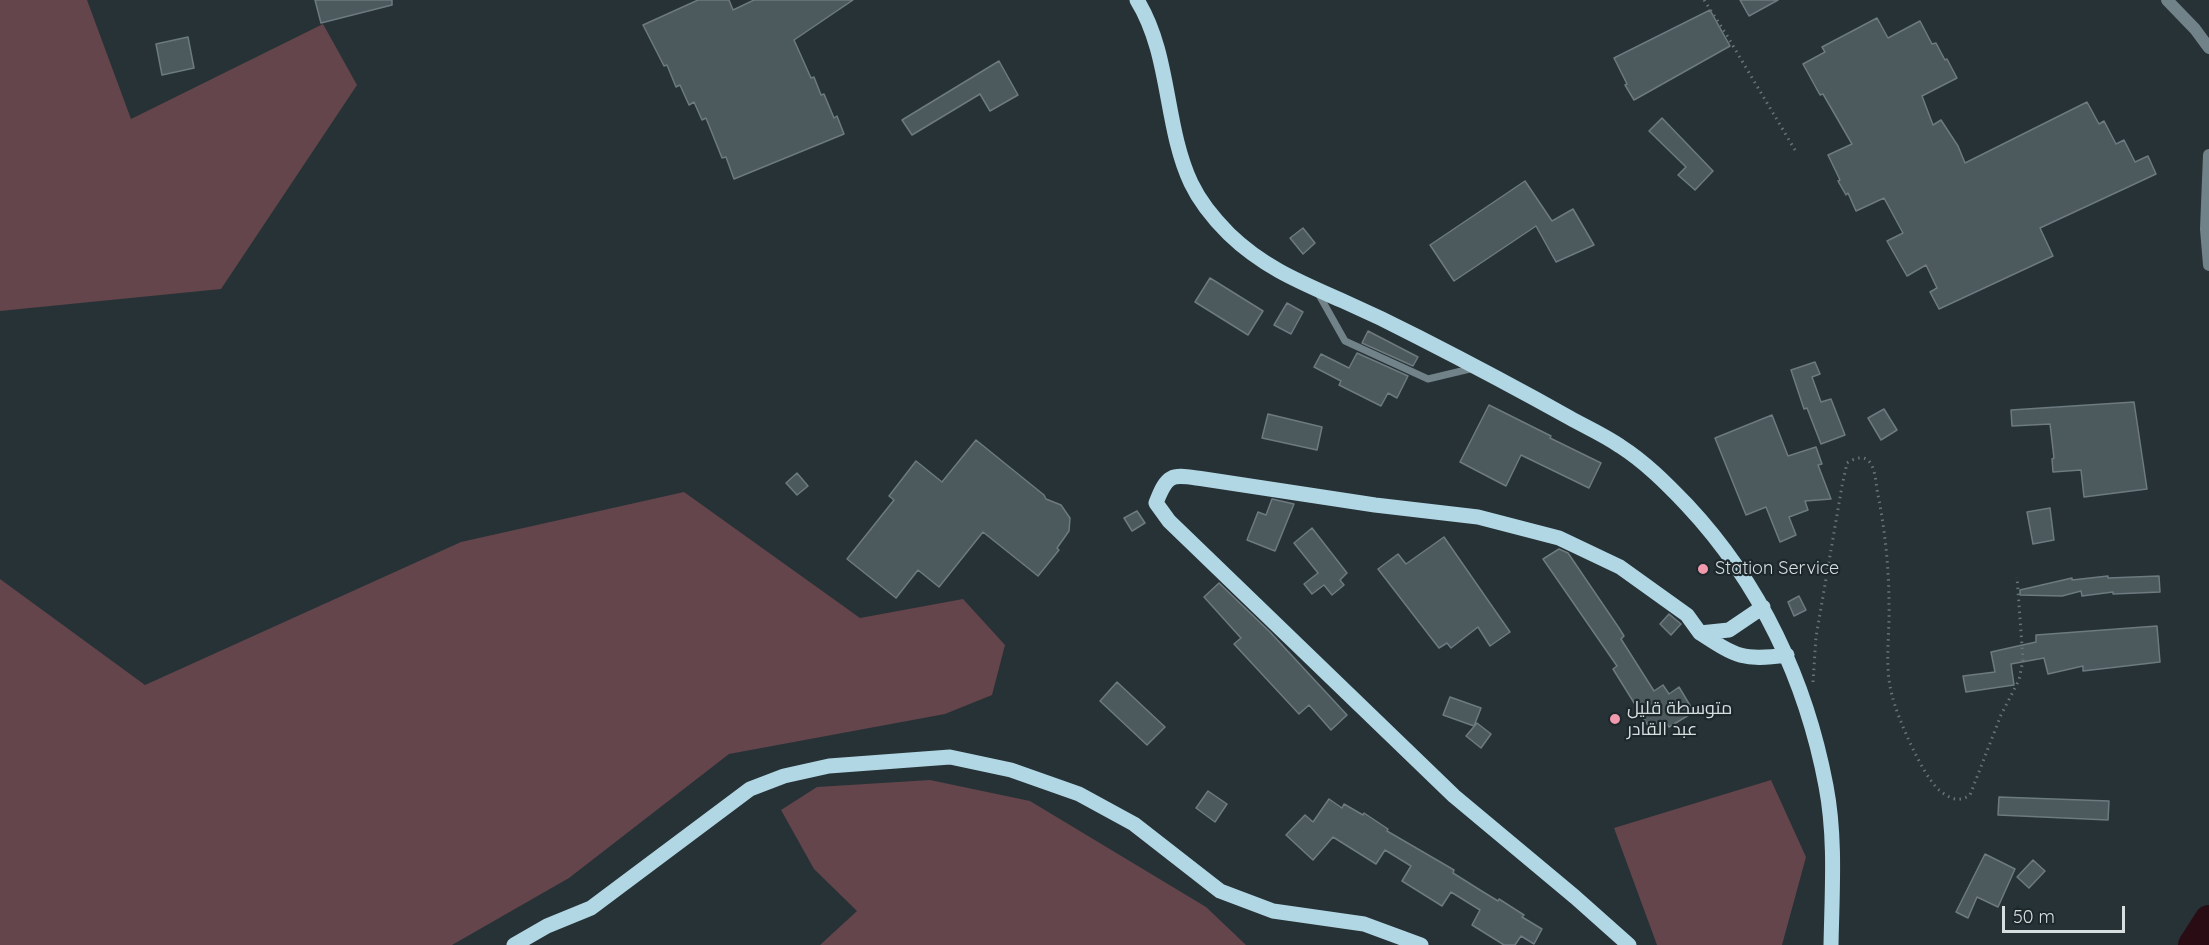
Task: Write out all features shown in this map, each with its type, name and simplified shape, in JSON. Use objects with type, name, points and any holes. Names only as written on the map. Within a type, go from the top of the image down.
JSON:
[{"type":"main road","points":[[1137,0],[1152,31],[1160,57],[1174,130],[1192,185],[1203,203],[1226,231],[1249,253],[1277,272],[1381,318],[1621,446],[1652,470],[1710,529],[1738,567],[1763,607],[1787,655],[1810,723],[1827,788],[1833,849],[1831,945]]},
{"type":"main road","points":[[1629,945],[1454,796],[1169,521],[1156,503],[1163,483],[1176,476],[1478,518],[1559,538],[1620,567],[1687,615],[1700,633],[1730,653],[1756,659],[1787,655]]},
{"type":"main road","points":[[1700,633],[1729,630],[1763,607]]},
{"type":"main road","points":[[514,945],[548,926],[591,908],[750,789],[784,776],[829,766],[950,757],[1011,770],[1079,795],[1134,825],[1220,891],[1273,911],[1364,924],[1421,945]]},
{"type":"street","points":[[2168,0],[2209,48]]},
{"type":"street","points":[[2209,154],[2206,229],[2209,265]]},
{"type":"lane","points":[[1316,289],[1345,341],[1428,379],[1476,367]]},
{"type":"path","points":[[1704,0],[1795,150]]},
{"type":"path","points":[[1812,691],[1816,637],[1840,498],[1847,463],[1855,458],[1864,458],[1871,464],[1879,504],[1889,604],[1887,664],[1891,694],[1902,723],[1932,783],[1947,797],[1959,800],[1970,795],[2001,715],[2019,680],[2023,660],[2017,577]]},
{"type":"shaded area","points":[[0,0],[87,0],[131,119],[323,24],[357,85],[221,289],[0,311]]},
{"type":"shaded area","points":[[684,492],[860,618],[963,599],[1005,645],[992,695],[945,714],[729,754],[569,878],[452,945],[0,945],[0,579],[145,685],[461,542]]},
{"type":"shaded area","points":[[930,780],[1030,801],[1206,907],[1246,945],[820,945],[857,911],[814,869],[781,810],[817,787]]},
{"type":"shaded area","points":[[1771,780],[1806,857],[1782,945],[1657,945],[1614,828]]},
{"type":"building","points":[[315,0],[392,0],[392,5],[321,23]]},
{"type":"building","points":[[698,0],[729,0],[733,10],[754,0],[853,0],[794,40],[811,78],[814,77],[821,95],[824,94],[834,118],[837,116],[844,134],[734,179],[726,157],[722,158],[706,118],[702,120],[694,102],[689,105],[680,85],[676,87],[667,65],[664,66],[643,25]]},
{"type":"building","points":[[1740,0],[1778,0],[1749,16]]},
{"type":"building","points":[[1710,10],[1730,46],[1634,100],[1614,58]]},
{"type":"building","points":[[1877,18],[1888,38],[1920,21],[1932,44],[1936,43],[1945,60],[1947,59],[1957,78],[1922,96],[1933,125],[1941,120],[1958,146],[1965,163],[2087,102],[2099,124],[2104,121],[2116,144],[2124,140],[2135,162],[2148,156],[2156,174],[2040,228],[2053,256],[1939,309],[1930,292],[1937,288],[1926,265],[1907,276],[1887,241],[1903,233],[1884,198],[1856,211],[1848,193],[1846,195],[1838,181],[1840,180],[1828,155],[1852,144],[1803,64],[1825,52],[1822,47]]},
{"type":"building","points":[[188,37],[194,68],[162,75],[156,44]]},
{"type":"building","points":[[999,61],[1018,95],[990,111],[980,94],[912,135],[902,120]]},
{"type":"building","points":[[1662,118],[1713,171],[1695,190],[1678,175],[1686,167],[1649,131]]},
{"type":"building","points":[[1525,181],[1552,221],[1573,209],[1594,245],[1556,262],[1536,226],[1454,281],[1430,245]]},
{"type":"building","points":[[1303,228],[1315,243],[1303,254],[1290,238]]},
{"type":"building","points":[[1210,278],[1263,311],[1248,335],[1195,302]]},
{"type":"building","points":[[1287,303],[1303,312],[1291,334],[1274,325]]},
{"type":"building","points":[[1368,331],[1418,357],[1413,366],[1362,343]]},
{"type":"building","points":[[1357,353],[1408,376],[1397,398],[1388,393],[1381,406],[1339,385],[1341,381],[1314,367],[1321,354],[1349,368]]},
{"type":"building","points":[[1815,362],[1820,374],[1812,377],[1821,402],[1831,399],[1845,435],[1821,444],[1807,408],[1804,409],[1791,370]]},
{"type":"building","points":[[2134,402],[2147,489],[2084,497],[2081,470],[2053,472],[2052,459],[2054,458],[2050,424],[2012,426],[2011,410]]},
{"type":"building","points":[[1489,405],[1601,463],[1589,488],[1521,455],[1506,486],[1460,462]]},
{"type":"building","points":[[1884,409],[1897,430],[1881,440],[1868,418]]},
{"type":"building","points":[[1268,414],[1322,427],[1317,450],[1262,438]]},
{"type":"building","points":[[1772,415],[1788,456],[1816,447],[1822,464],[1818,465],[1831,499],[1805,501],[1808,510],[1789,517],[1796,535],[1780,542],[1766,507],[1746,515],[1715,438]]},
{"type":"building","points":[[976,440],[1046,499],[1061,505],[1070,518],[1069,531],[1057,548],[1059,550],[1038,576],[983,532],[939,587],[918,570],[896,598],[847,559],[894,500],[889,496],[916,461],[942,482]]},
{"type":"building","points":[[797,473],[808,486],[797,495],[786,483]]},
{"type":"building","points":[[1272,499],[1294,504],[1275,551],[1247,540],[1258,512],[1266,515]]},
{"type":"building","points":[[2050,508],[2054,540],[2033,544],[2027,512]]},
{"type":"building","points":[[1137,511],[1145,523],[1132,531],[1124,518]]},
{"type":"building","points":[[1312,528],[1347,573],[1340,580],[1344,585],[1332,595],[1324,585],[1312,594],[1304,584],[1318,573],[1294,543]]},
{"type":"building","points":[[1444,537],[1510,632],[1490,646],[1478,627],[1451,648],[1447,643],[1439,648],[1378,569],[1398,554],[1406,564]]},
{"type":"building","points":[[1559,549],[1568,553],[1619,628],[1624,636],[1621,639],[1654,691],[1663,685],[1669,694],[1679,687],[1694,712],[1669,727],[1665,721],[1651,730],[1613,669],[1617,666],[1543,559]]},
{"type":"building","points":[[2108,576],[2108,578],[2159,576],[2160,592],[2113,594],[2113,592],[2082,596],[2081,591],[2062,596],[2020,595],[2020,590],[2072,578],[2072,580]]},
{"type":"building","points":[[1219,583],[1270,632],[1347,715],[1331,730],[1309,705],[1299,714],[1234,644],[1241,638],[1204,597]]},
{"type":"building","points":[[1799,596],[1806,610],[1794,616],[1788,602]]},
{"type":"building","points":[[1669,614],[1681,624],[1671,635],[1660,624]]},
{"type":"building","points":[[2157,626],[2160,662],[2083,671],[2083,666],[2048,674],[2044,658],[2011,664],[2014,685],[1966,692],[1963,676],[1995,672],[1991,652],[2036,642],[2036,635]]},
{"type":"building","points":[[1117,682],[1165,727],[1147,745],[1100,701]]},
{"type":"building","points":[[1450,697],[1481,708],[1474,726],[1443,715]]},
{"type":"building","points":[[1477,723],[1491,734],[1481,748],[1466,736]]},
{"type":"building","points":[[1208,791],[1227,804],[1215,822],[1196,808]]},
{"type":"building","points":[[1999,797],[2109,801],[2108,820],[1998,815]]},
{"type":"building","points":[[1329,799],[1342,808],[1344,804],[1363,815],[1364,813],[1388,829],[1387,831],[1524,915],[1522,917],[1542,929],[1534,944],[1521,936],[1515,945],[1504,945],[1472,925],[1480,910],[1451,892],[1442,906],[1402,881],[1411,866],[1385,850],[1376,864],[1333,837],[1313,860],[1286,835],[1305,815],[1313,822]]},
{"type":"building","points":[[1985,854],[2015,869],[1998,907],[1977,897],[1968,918],[1956,912]]},
{"type":"building","points":[[2033,860],[2045,871],[2029,888],[2017,877]]},
{"type":"waterway","points":[[2193,945],[2209,920]]},
{"type":"place","name":"Station Service","points":[[1703,569]]},
{"type":"place","name":"متوسطة قليل عبد القادر","points":[[1615,719]]}]
